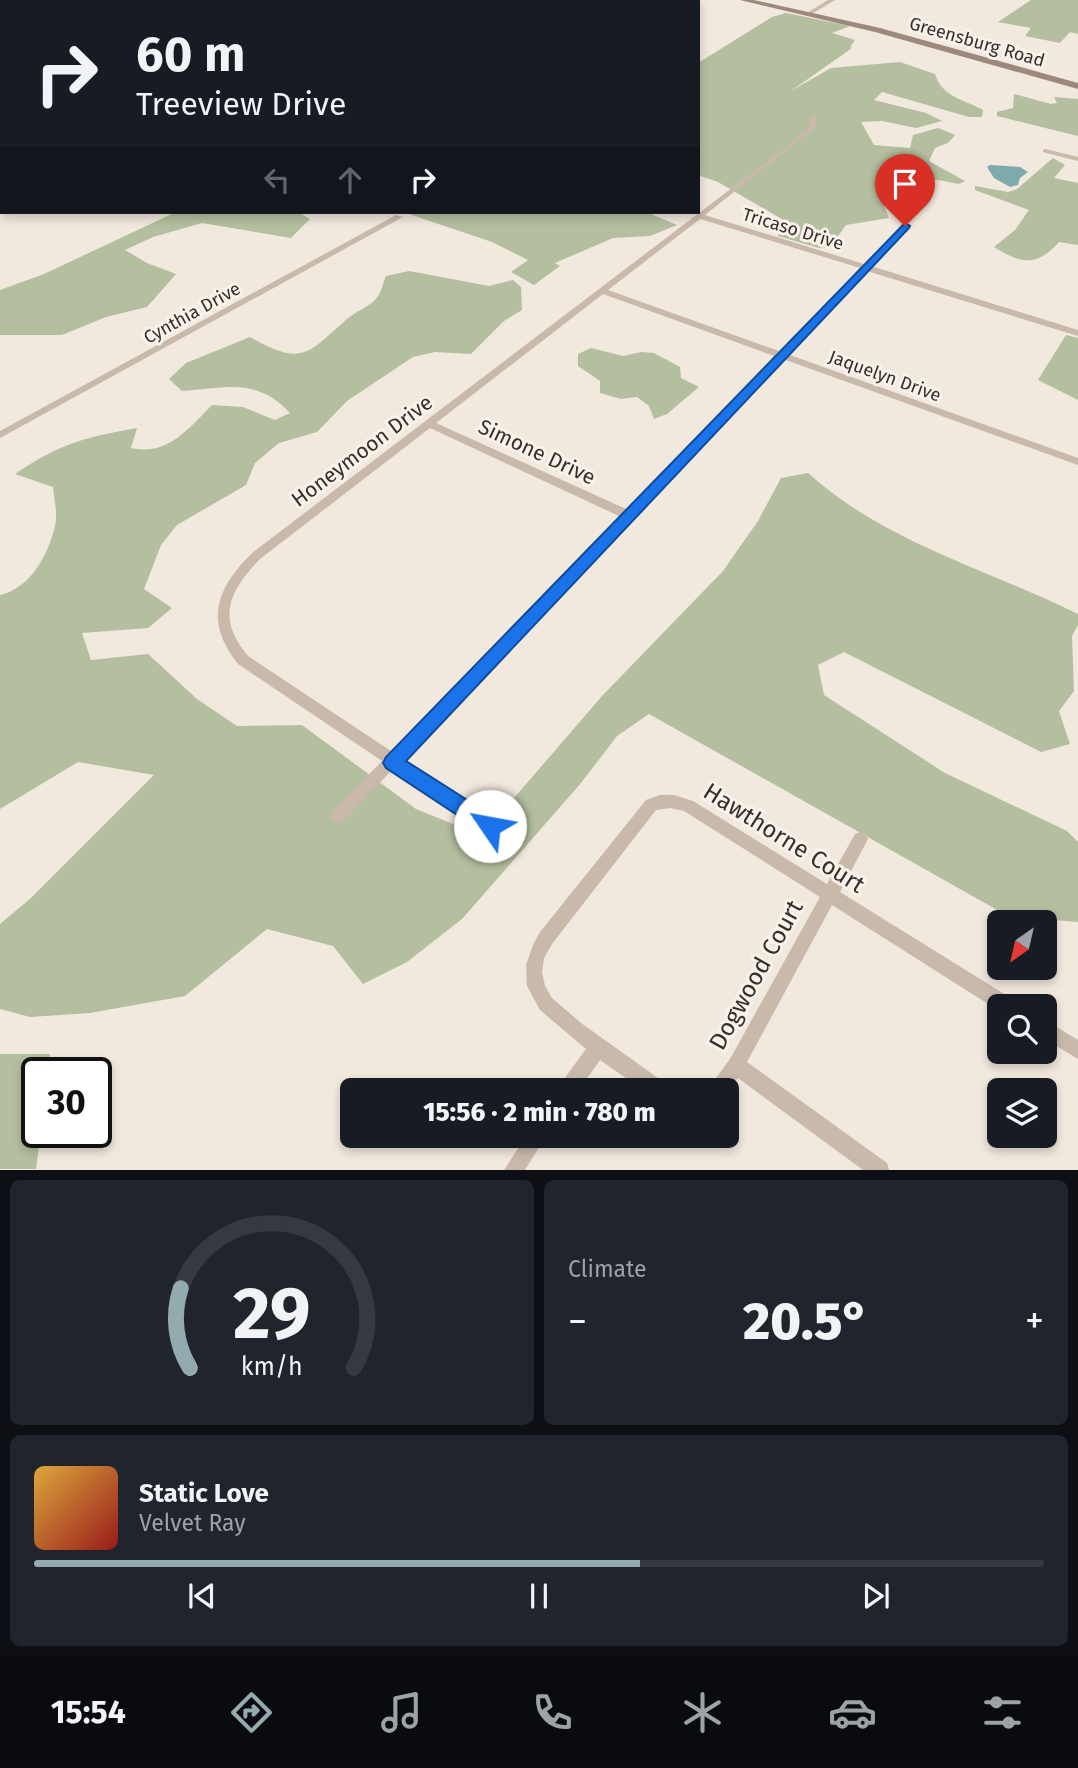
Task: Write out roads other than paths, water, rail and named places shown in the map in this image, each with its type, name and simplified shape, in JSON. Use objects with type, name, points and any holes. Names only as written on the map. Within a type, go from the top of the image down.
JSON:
[{"type":"main road","name":"Greensburg Road","points":[[744,0],[808,14],[1078,86]]},
{"type":"street","points":[[808,14],[832,0]]},
{"type":"street","name":"Honeymoon Drive","points":[[490,826],[392,763],[243,660],[224,635],[223,614],[228,593],[250,561],[811,130],[814,116]]},
{"type":"street","points":[[1045,151],[1078,159]]},
{"type":"street","name":"Tricaso Drive","points":[[699,216],[1078,333]]},
{"type":"street","name":"Cynthia Drive","points":[[0,435],[399,217]]},
{"type":"street","points":[[338,816],[392,763],[905,226]]},
{"type":"street","name":"Jaquelyn Drive","points":[[602,291],[1078,462]]},
{"type":"street","name":"Simone Drive","points":[[430,424],[628,515]]},
{"type":"street","name":"Hawthorne Court","points":[[599,1046],[540,996],[533,974],[535,955],[651,805],[664,800],[688,806],[989,994]]},
{"type":"street","name":"Dogwood Court","points":[[726,1078],[860,839]]},
{"type":"street","points":[[1057,1037],[1078,1050]]},
{"type":"street","points":[[576,1078],[599,1046],[642,1078]]},
{"type":"street","points":[[736,1065],[880,1170]]},
{"type":"street","points":[[513,1170],[529,1148]]},
{"type":"water","points":[[987,167],[1020,167],[1028,172],[1020,178],[1018,185],[1010,187],[994,178]]}]
